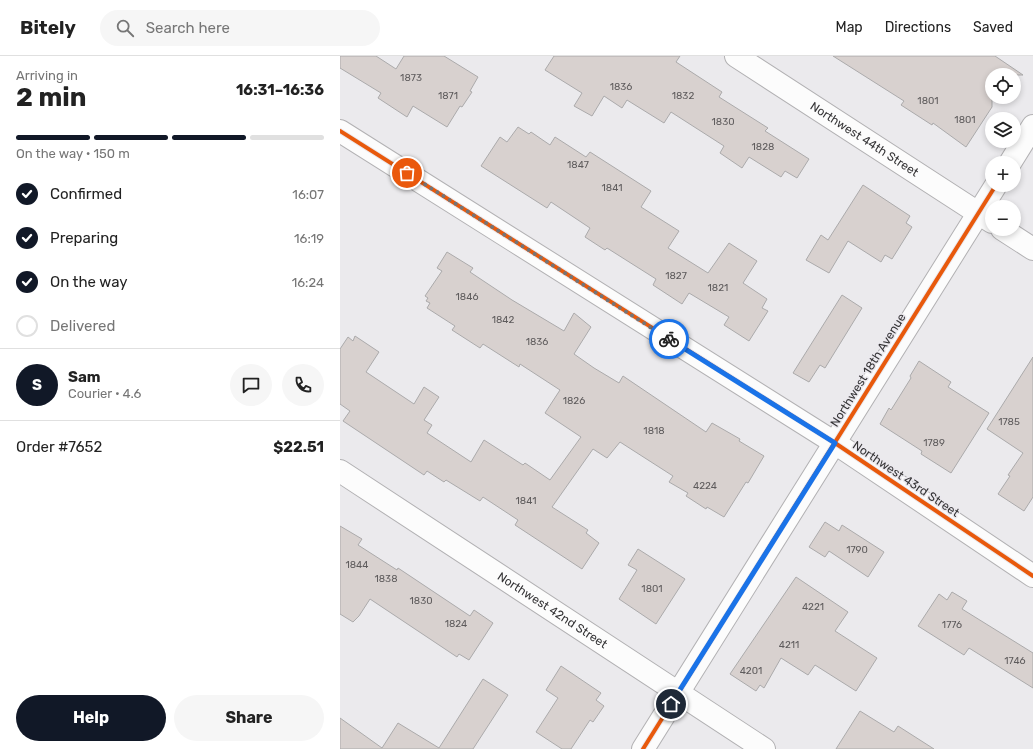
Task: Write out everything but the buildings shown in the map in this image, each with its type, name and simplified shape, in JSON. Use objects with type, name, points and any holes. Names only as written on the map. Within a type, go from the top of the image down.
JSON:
[{"type":"street","name":"Northwest 44th Street","points":[[736,56],[985,218]]},
{"type":"street","points":[[1014,156],[1033,126]]},
{"type":"street","name":"Northwest 43rd Street","points":[[340,131],[835,443],[1033,576]]},
{"type":"street","name":"Northwest 18th Avenue","points":[[643,749],[835,443],[985,218]]},
{"type":"street","points":[[1013,236],[1033,249]]},
{"type":"street","name":"Northwest 42nd Street","points":[[340,471],[764,749]]},
{"type":"cycle path","points":[[340,131],[835,443],[1033,576]]},
{"type":"cycle path","points":[[643,749],[992,192]]},
{"type":"way so far","points":[[407,173],[669,339]]},
{"type":"route","points":[[669,339],[835,443],[671,704]]}]
